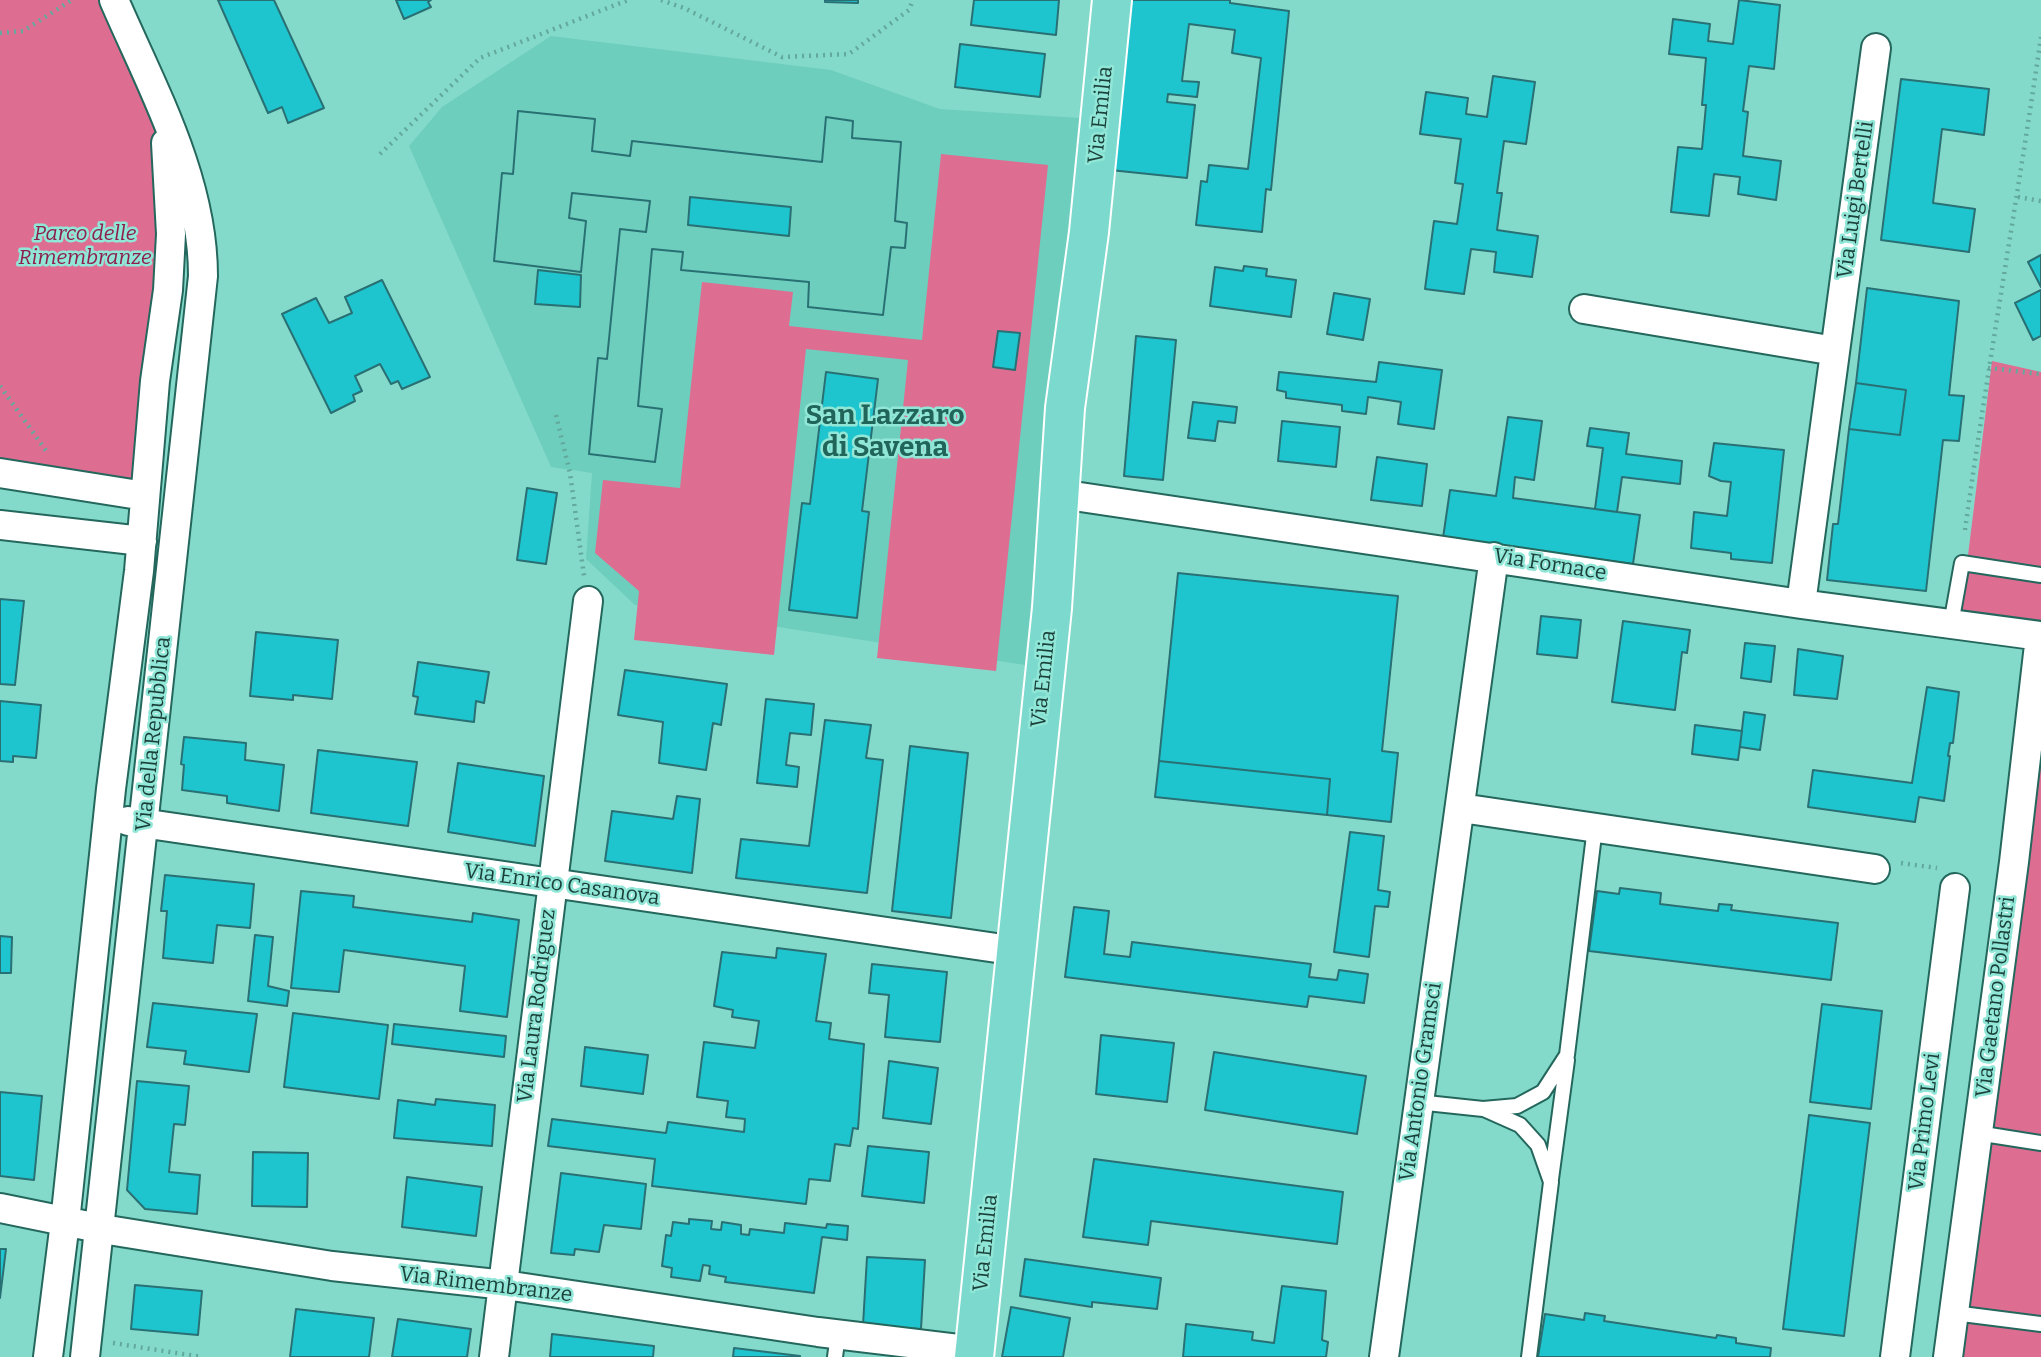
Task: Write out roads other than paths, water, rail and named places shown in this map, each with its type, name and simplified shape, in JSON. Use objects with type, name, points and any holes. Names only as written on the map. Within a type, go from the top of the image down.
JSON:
[{"type":"main road","name":"Via Emilia","points":[[974,1354],[1052,608],[1065,408],[1089,232],[1112,0]]},
{"type":"street","name":"Via della Repubblica","points":[[85,1357],[203,276],[203,255],[190,181],[165,116],[114,0]]},
{"type":"street","name":"Via Luigi Bertelli","points":[[1801,604],[1876,48]]},
{"type":"street","name":"Via della Repubblica","points":[[48,1357],[108,818],[143,534],[155,382],[170,258],[172,233],[165,116]]},
{"type":"street","points":[[170,258],[203,255]]},
{"type":"street","points":[[1584,309],[1835,351]]},
{"type":"street","points":[[0,474],[145,496]]},
{"type":"street","name":"Via Fornace","points":[[1060,494],[1801,604],[2041,636]]},
{"type":"street","points":[[0,525],[143,534],[176,531]]},
{"type":"street","name":"Via Antonio Gramsci","points":[[1384,1357],[1494,557]]},
{"type":"street","name":"Via Laura Rodriguez","points":[[494,1357],[588,601]]},
{"type":"street","name":"Via Gaetano Pollastri","points":[[1948,1357],[2014,862],[2041,636]]},
{"type":"street","points":[[1461,808],[1875,869]]},
{"type":"street","name":"Via Enrico Casanova","points":[[108,818],[1017,951]]},
{"type":"street","name":"Via Primo Levi","points":[[1895,1357],[1955,888]]},
{"type":"street","name":"Via Rimembranze","points":[[0,1208],[99,1228],[332,1266],[505,1285],[836,1346],[974,1354]]},
{"type":"lane","points":[[1951,624],[1962,563],[2041,575]]},
{"type":"lane","points":[[1529,1357],[1595,827]]},
{"type":"lane","points":[[1417,1102],[1483,1109],[1517,1106],[1543,1092],[1567,1055]]},
{"type":"lane","points":[[1483,1109],[1520,1125],[1538,1145],[1551,1182]]},
{"type":"lane","points":[[1977,1133],[2041,1143]]},
{"type":"lane","points":[[1954,1313],[2041,1324]]},
{"type":"district","name":"San Lazzaro di Savena","points":[[885,432]]},
{"type":"park label","name":"Parco delle Rimembranze","points":[[85,246]]}]
